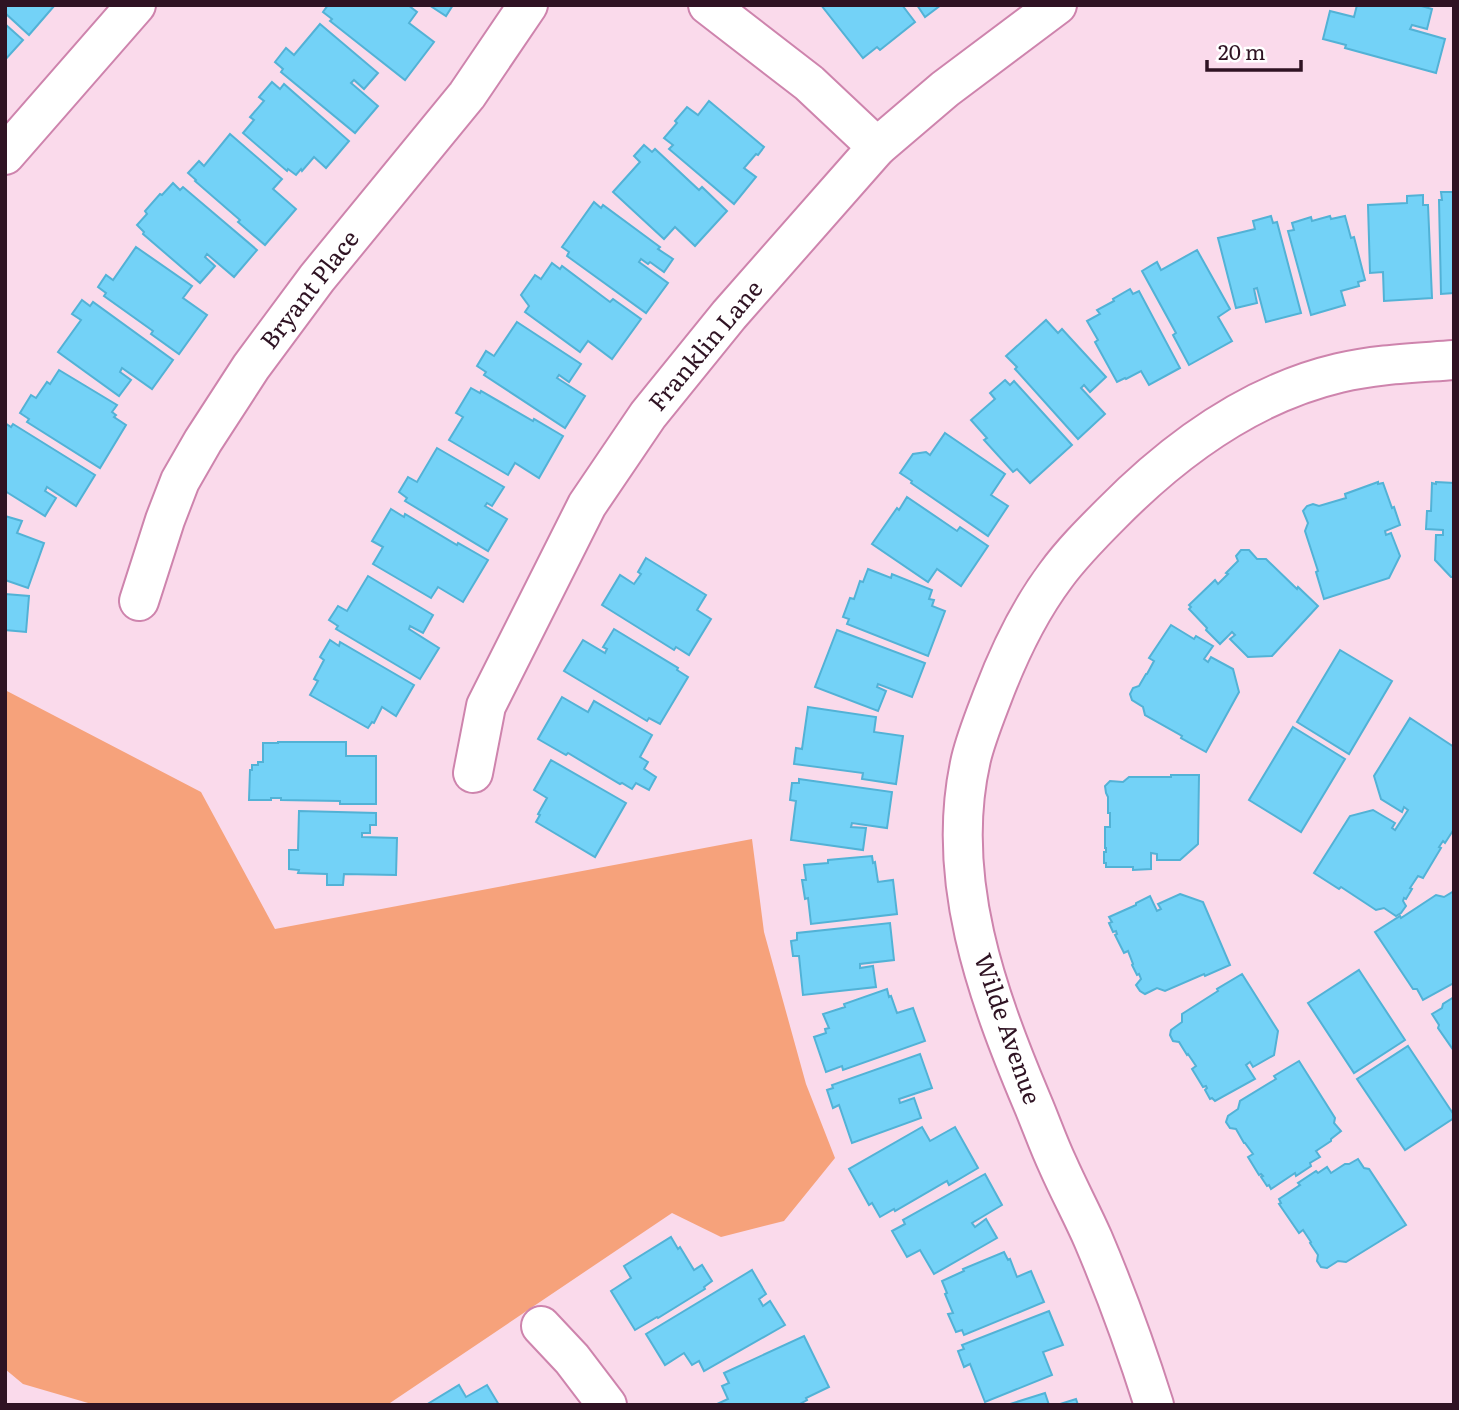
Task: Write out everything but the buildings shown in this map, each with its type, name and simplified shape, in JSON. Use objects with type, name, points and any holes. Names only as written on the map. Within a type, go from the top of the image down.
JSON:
[{"type":"street","points":[[5,155],[135,5]]},
{"type":"street","name":"Bryant Place","points":[[139,601],[180,481],[251,367],[317,278],[467,95],[528,5]]},
{"type":"street","points":[[708,5],[809,83],[877,147]]},
{"type":"street","name":"Franklin Lane","points":[[473,774],[486,706],[587,505],[648,415],[729,315],[877,147],[944,89],[1057,5]]},
{"type":"street","name":"Wilde Avenue","points":[[1154,1405],[1138,1353],[1093,1238],[1056,1161],[1014,1059],[979,956],[968,903],[963,852],[965,803],[971,759],[1004,668],[1028,618],[1056,575],[1095,530],[1140,485],[1186,446],[1235,415],[1286,389],[1339,373],[1398,363],[1454,360]]},
{"type":"street","points":[[541,1325],[572,1359],[607,1405]]},
{"type":"shaded area","points":[[5,690],[201,792],[275,929],[752,839],[764,932],[806,1084],[835,1158],[784,1221],[721,1237],[672,1213],[387,1405],[95,1405],[23,1384],[5,1369]]}]
